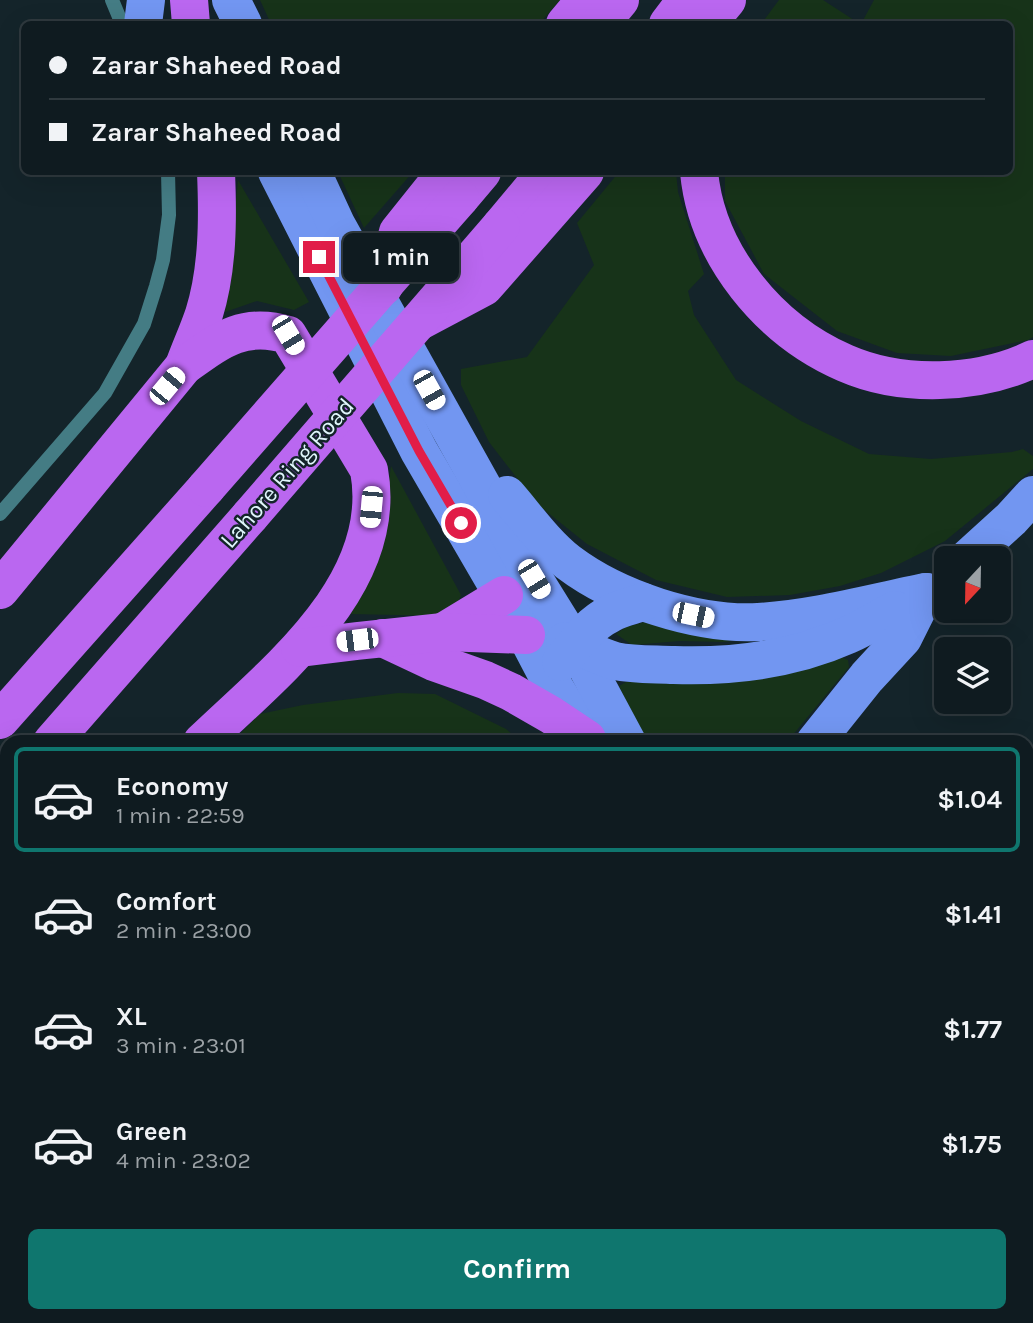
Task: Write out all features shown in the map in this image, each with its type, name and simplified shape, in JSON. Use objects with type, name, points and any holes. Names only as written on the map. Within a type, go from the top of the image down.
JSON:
[{"type":"highway","points":[[191,0],[191,21]]},
{"type":"highway","points":[[568,21],[585,0]]},
{"type":"highway","points":[[602,21],[620,0]]},
{"type":"highway","points":[[670,21],[686,0]]},
{"type":"highway","points":[[710,21],[727,0]]},
{"type":"highway","points":[[737,21],[752,0]]},
{"type":"highway","points":[[184,366],[204,313],[212,274],[217,217],[216,175]]},
{"type":"highway","name":"Lahore Ring Road","points":[[58,735],[418,322],[511,235],[544,175]]},
{"type":"highway","points":[[511,235],[581,175]]},
{"type":"highway","points":[[700,175],[710,223],[728,260],[749,289],[773,315],[809,345],[847,364],[892,377],[945,381],[1013,368],[1033,359]]},
{"type":"highway","name":"Lahore Ring Road","points":[[0,720],[384,286],[457,180]]},
{"type":"highway","points":[[0,590],[184,366],[213,345],[238,334],[259,329],[288,335],[369,470],[372,490],[370,524],[363,548],[342,592],[300,648],[209,735]]},
{"type":"highway","points":[[443,632],[519,587]]},
{"type":"highway","points":[[300,648],[443,632],[526,635]]},
{"type":"highway","points":[[383,638],[434,662],[511,692],[581,735]]},
{"type":"main road","points":[[143,21],[146,0]]},
{"type":"main road","points":[[191,0],[203,21]]},
{"type":"main road","points":[[231,0],[242,21]]},
{"type":"main road","points":[[279,175],[419,451],[519,587],[575,645],[623,735]]},
{"type":"main road","points":[[313,175],[336,224],[482,485],[519,587],[526,635],[548,677],[585,735]]},
{"type":"main road","points":[[482,485],[508,496],[550,546],[568,562],[604,585],[643,602],[709,619],[756,622],[792,619],[934,584]]},
{"type":"main road","points":[[981,546],[1033,495]]},
{"type":"main road","points":[[526,635],[545,636],[618,662],[708,666],[748,663],[784,657],[851,634],[934,585]]},
{"type":"main road","points":[[821,735],[867,677],[903,638],[934,587]]},
{"type":"main road","points":[[548,677],[586,632],[610,613],[643,602]]},
{"type":"street","points":[[113,0],[121,21]]},
{"type":"street","points":[[0,514],[105,393],[144,324],[163,260],[169,215],[168,175]]},
{"type":"green space","points":[[260,0],[560,0],[542,21],[270,21]]},
{"type":"green space","points":[[779,0],[823,0],[855,21],[763,21]]},
{"type":"green space","points":[[874,0],[1033,0],[1033,337],[1028,340],[951,356],[897,353],[837,331],[764,274],[725,201],[725,175],[1013,175],[1013,21],[863,21]]},
{"type":"green space","points":[[339,175],[410,175],[364,228]]},
{"type":"green space","points":[[617,175],[676,175],[678,192],[704,274],[688,291],[694,315],[736,380],[801,421],[869,454],[931,459],[1023,449],[1033,456],[1033,469],[945,541],[881,573],[840,586],[790,595],[727,597],[656,580],[587,544],[537,504],[489,442],[461,385],[461,369],[527,357],[594,265],[577,223]]},
{"type":"green space","points":[[238,180],[309,302],[294,310],[257,301],[225,312]]},
{"type":"green space","points":[[391,466],[461,595],[455,610],[444,616],[350,614],[378,559]]},
{"type":"green space","points":[[645,622],[741,640],[632,645],[616,634],[626,627]]},
{"type":"green space","points":[[839,656],[848,660],[849,667],[793,735],[641,735],[619,686],[626,682]]},
{"type":"green space","points":[[398,693],[435,694],[513,735],[239,735],[260,714],[303,705]]},
{"type":"route","points":[[319,257],[419,451],[461,523]]}]
